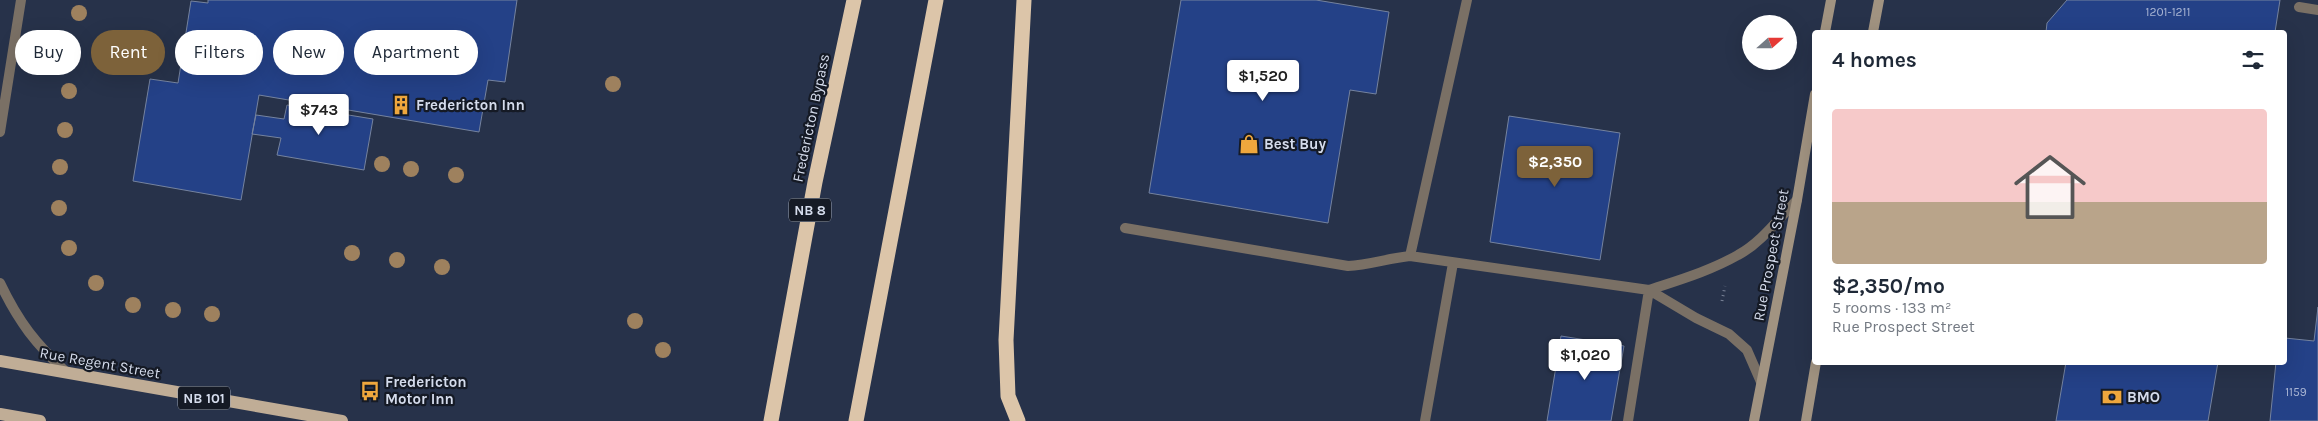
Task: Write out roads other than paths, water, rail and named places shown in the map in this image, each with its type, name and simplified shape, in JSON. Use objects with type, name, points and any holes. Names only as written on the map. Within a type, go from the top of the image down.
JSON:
[{"type":"highway","name":"Fredericton Bypass","points":[[771,421],[815,182],[854,0]]},
{"type":"highway","points":[[856,421],[936,0]]},
{"type":"highway","points":[[1018,421],[1008,396],[1006,340],[1024,0]]},
{"type":"main road","points":[[1825,30],[1831,0]]},
{"type":"main road","points":[[1874,30],[1879,0]]},
{"type":"main road","name":"Rue Prospect Street","points":[[1754,421],[1797,200],[1812,112]]},
{"type":"main road","name":"Rue Regent Street","points":[[0,362],[342,421]]},
{"type":"main road","points":[[1806,421],[1815,365]]},
{"type":"main road","points":[[0,414],[40,421]]},
{"type":"lane","points":[[0,132],[21,0]]},
{"type":"lane","points":[[1410,256],[1467,0]]},
{"type":"lane","points":[[2299,7],[2318,10]]},
{"type":"lane","points":[[1649,290],[1698,274],[1740,254],[1762,236],[1797,200]]},
{"type":"lane","points":[[1125,228],[1348,266],[1368,265],[1389,258],[1410,256],[1649,290],[1696,318],[1729,334],[1747,350],[1761,382]]},
{"type":"lane","points":[[1425,421],[1453,263]]},
{"type":"lane","points":[[0,283],[14,313],[37,345],[67,373]]},
{"type":"lane","points":[[1628,421],[1649,290]]},
{"type":"place","name":"Fredericton Inn","points":[[401,105]]},
{"type":"place","name":"Best Buy","points":[[1249,144]]},
{"type":"place","name":"Fredericton Motor Inn","points":[[370,391]]},
{"type":"place","name":"BMO","points":[[2112,397]]}]
